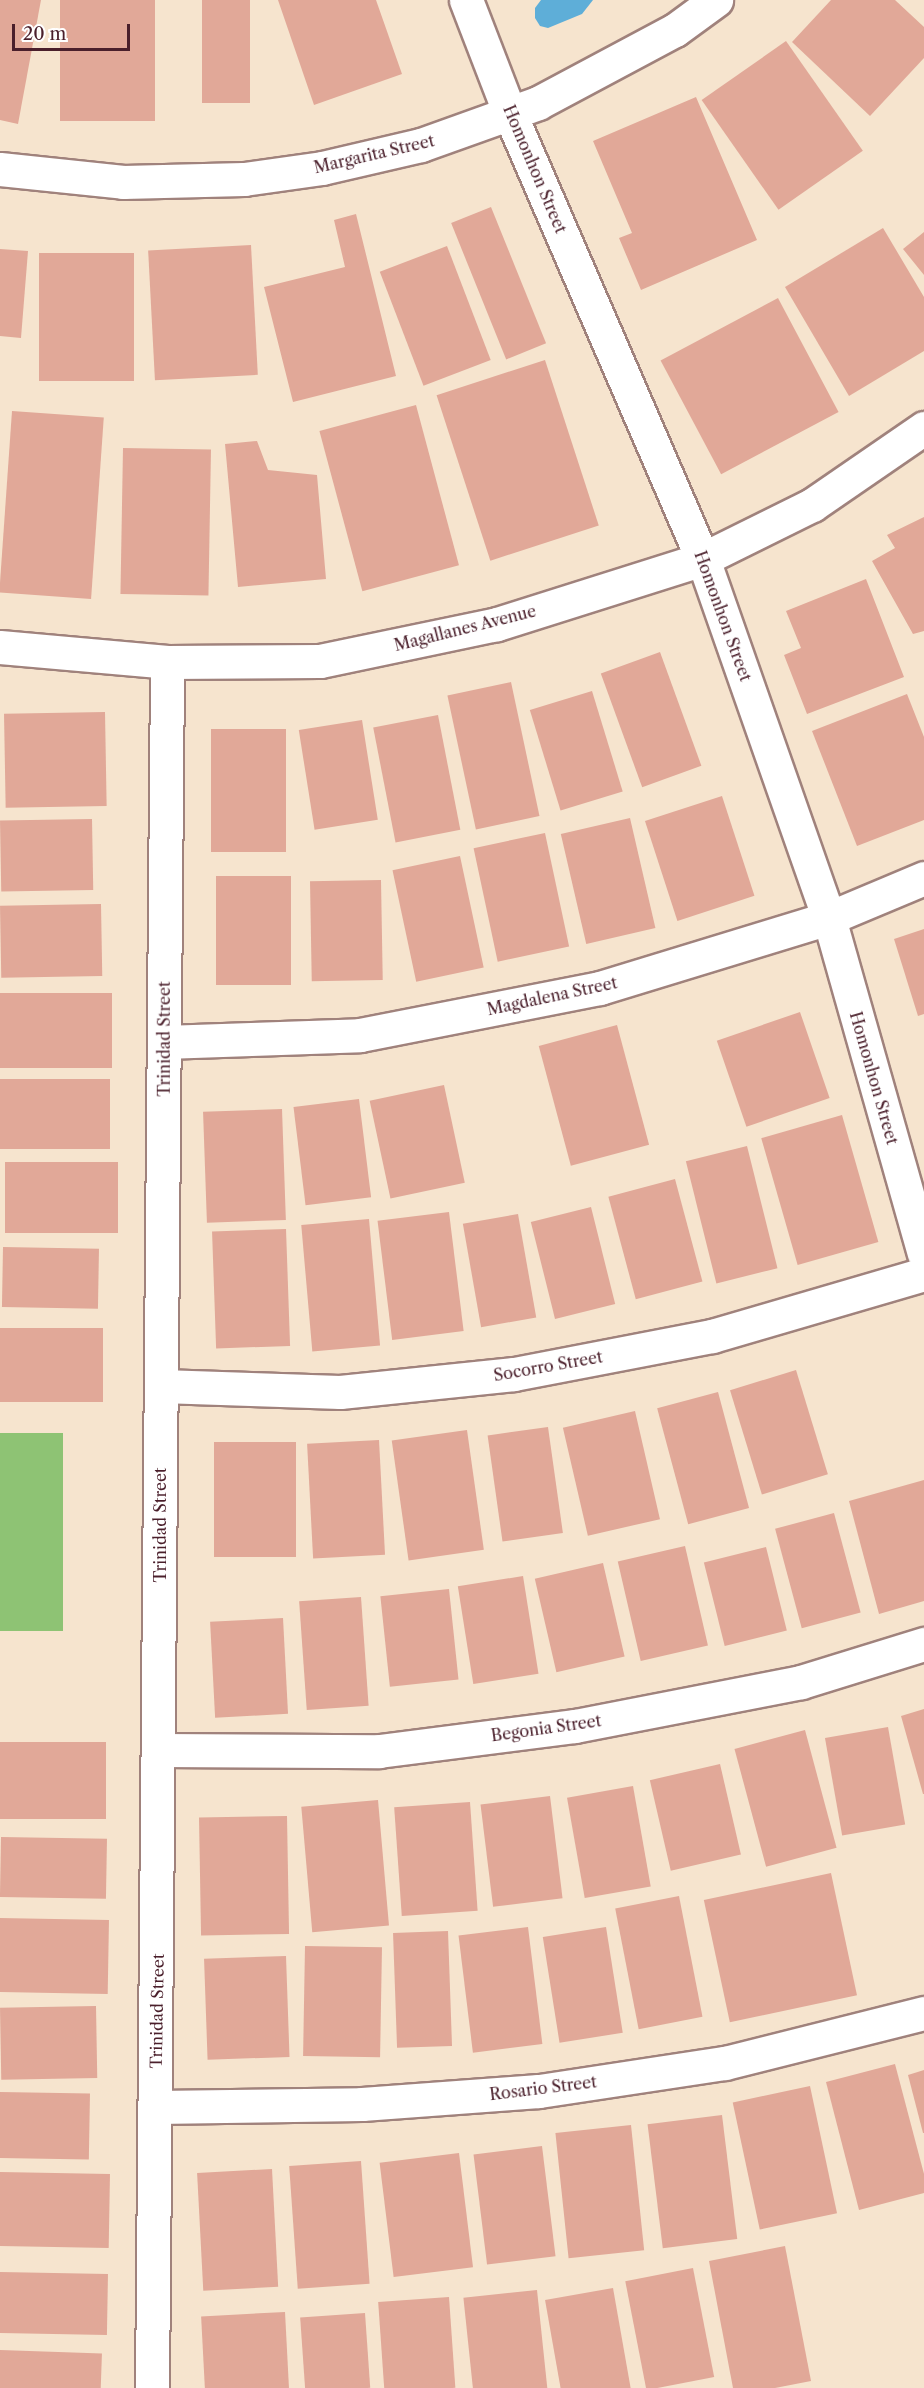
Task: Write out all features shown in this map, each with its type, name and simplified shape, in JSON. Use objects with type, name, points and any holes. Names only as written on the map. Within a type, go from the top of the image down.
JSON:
[{"type":"street","name":"Homonhon Street","points":[[466,0],[510,114],[703,559],[829,918],[924,1253]]},
{"type":"street","name":"Margarita Street","points":[[0,170],[123,182],[244,179],[322,168],[410,147],[510,114],[596,75],[675,30],[716,0]]},
{"type":"street","name":"Magallanes Avenue","points":[[0,647],[167,662],[320,661],[497,624],[703,559],[812,505],[924,428]]},
{"type":"street","name":"Trinidad Street","points":[[152,2388],[167,662]]},
{"type":"street","name":"Magdalena Street","points":[[164,1042],[360,1035],[600,988],[829,918],[924,878]]},
{"type":"street","name":"Socorro Street","points":[[161,1386],[340,1392],[514,1374],[712,1336],[924,1274]]},
{"type":"street","name":"Begonia Street","points":[[159,1750],[379,1751],[575,1726],[801,1682],[924,1644]]},
{"type":"street","name":"Rosario Street","points":[[156,2107],[362,2104],[539,2091],[725,2063],[924,2013]]},
{"type":"green space","points":[[0,1433],[63,1433],[63,1631],[0,1631]]},
{"type":"water","points":[[541,0],[593,0],[582,14],[548,28],[540,26],[535,18],[535,8]]},
{"type":"building","points":[[0,0],[41,0],[18,124],[0,120]]},
{"type":"building","points":[[60,0],[155,0],[155,121],[60,121]]},
{"type":"building","points":[[202,0],[250,0],[250,103],[202,103]]},
{"type":"building","points":[[278,0],[376,0],[402,74],[314,105]]},
{"type":"building","points":[[831,0],[895,0],[924,27],[924,58],[870,116],[792,42]]},
{"type":"building","points":[[786,41],[863,151],[778,210],[702,100]]},
{"type":"building","points":[[696,97],[757,240],[641,290],[619,238],[632,233],[593,141]]},
{"type":"building","points":[[491,207],[546,343],[506,359],[451,223]]},
{"type":"building","points":[[356,214],[396,376],[293,402],[264,287],[345,267],[334,220]]},
{"type":"building","points":[[883,228],[924,297],[924,351],[849,396],[785,287]]},
{"type":"building","points":[[924,232],[924,275],[903,249]]},
{"type":"building","points":[[251,245],[258,375],[155,380],[148,250]]},
{"type":"building","points":[[447,246],[491,360],[424,386],[380,272]]},
{"type":"building","points":[[0,249],[28,251],[21,338],[0,336]]},
{"type":"building","points":[[39,253],[134,253],[134,381],[39,381]]},
{"type":"building","points":[[778,298],[839,412],[721,474],[661,360]]},
{"type":"building","points":[[545,360],[599,525],[490,561],[437,395]]},
{"type":"building","points":[[416,405],[459,565],[362,591],[319,431]]},
{"type":"building","points":[[12,411],[104,417],[91,599],[0,593]]},
{"type":"building","points":[[257,441],[268,470],[317,475],[326,579],[238,587],[225,444]]},
{"type":"building","points":[[123,448],[211,450],[208,596],[120,594]]},
{"type":"building","points":[[924,517],[924,631],[913,634],[872,561],[895,548],[887,535]]},
{"type":"building","points":[[866,579],[904,677],[807,714],[784,655],[801,648],[786,611]]},
{"type":"building","points":[[660,652],[701,766],[642,787],[601,674]]},
{"type":"building","points":[[511,682],[539,816],[476,830],[447,696]]},
{"type":"building","points":[[592,691],[623,791],[561,810],[530,710]]},
{"type":"building","points":[[907,694],[924,737],[924,820],[857,846],[812,731]]},
{"type":"building","points":[[105,712],[107,806],[6,808],[4,714]]},
{"type":"building","points":[[438,715],[460,830],[396,842],[373,728]]},
{"type":"building","points":[[362,720],[378,820],[315,830],[299,730]]},
{"type":"building","points":[[211,729],[286,729],[286,852],[211,852]]},
{"type":"building","points":[[722,796],[754,896],[677,921],[645,821]]},
{"type":"building","points":[[630,818],[655,928],[586,944],[561,834]]},
{"type":"building","points":[[92,819],[93,890],[1,892],[0,821]]},
{"type":"building","points":[[545,833],[569,946],[498,962],[474,848]]},
{"type":"building","points":[[460,856],[484,968],[416,982],[393,870]]},
{"type":"building","points":[[216,876],[291,876],[291,985],[216,985]]},
{"type":"building","points":[[381,880],[383,980],[312,981],[310,881]]},
{"type":"building","points":[[101,904],[102,976],[1,978],[0,906]]},
{"type":"building","points":[[924,929],[924,1014],[918,1016],[894,939]]},
{"type":"building","points":[[0,993],[112,993],[112,1068],[0,1068]]},
{"type":"building","points":[[800,1012],[830,1098],[746,1127],[717,1041]]},
{"type":"building","points":[[617,1025],[649,1145],[571,1166],[539,1046]]},
{"type":"building","points":[[0,1079],[110,1079],[110,1149],[0,1149]]},
{"type":"building","points":[[444,1085],[465,1183],[390,1199],[370,1101]]},
{"type":"building","points":[[359,1099],[371,1197],[306,1205],[293,1107]]},
{"type":"building","points":[[282,1109],[286,1220],[207,1223],[203,1112]]},
{"type":"building","points":[[842,1115],[878,1242],[798,1265],[761,1138]]},
{"type":"building","points":[[747,1146],[777,1268],[716,1283],[686,1161]]},
{"type":"building","points":[[5,1162],[118,1162],[118,1233],[5,1233]]},
{"type":"building","points":[[675,1179],[702,1281],[636,1299],[608,1197]]},
{"type":"building","points":[[591,1207],[615,1304],[555,1319],[531,1222]]},
{"type":"building","points":[[449,1212],[464,1331],[392,1340],[378,1221]]},
{"type":"building","points":[[518,1214],[536,1317],[481,1327],[463,1224]]},
{"type":"building","points":[[369,1219],[380,1346],[312,1351],[301,1225]]},
{"type":"building","points":[[286,1229],[290,1346],[216,1349],[212,1232]]},
{"type":"building","points":[[3,1247],[99,1249],[98,1309],[2,1307]]},
{"type":"building","points":[[0,1328],[103,1328],[103,1402],[0,1402]]},
{"type":"building","points":[[796,1370],[828,1474],[762,1494],[730,1390]]},
{"type":"building","points":[[718,1392],[749,1508],[688,1524],[657,1408]]},
{"type":"building","points":[[635,1411],[660,1519],[588,1536],[563,1428]]},
{"type":"building","points":[[548,1427],[563,1533],[502,1541],[488,1435]]},
{"type":"building","points":[[467,1430],[484,1550],[409,1560],[392,1441]]},
{"type":"building","points":[[379,1440],[385,1555],[313,1559],[307,1444]]},
{"type":"building","points":[[214,1442],[296,1442],[296,1557],[214,1557]]},
{"type":"building","points":[[924,1480],[924,1601],[879,1614],[849,1501]]},
{"type":"building","points":[[834,1513],[861,1612],[802,1628],[775,1529]]},
{"type":"building","points":[[685,1546],[708,1645],[641,1661],[618,1562]]},
{"type":"building","points":[[766,1547],[787,1630],[725,1646],[704,1562]]},
{"type":"building","points":[[603,1563],[625,1657],[556,1672],[535,1579]]},
{"type":"building","points":[[523,1576],[538,1674],[473,1684],[458,1586]]},
{"type":"building","points":[[449,1589],[459,1680],[390,1687],[380,1596]]},
{"type":"building","points":[[361,1597],[369,1706],[307,1710],[299,1601]]},
{"type":"building","points":[[283,1618],[288,1714],[215,1718],[210,1622]]},
{"type":"building","points":[[924,1709],[924,1794],[923,1794],[901,1716]]},
{"type":"building","points":[[888,1727],[905,1824],[842,1836],[825,1738]]},
{"type":"building","points":[[805,1730],[837,1848],[766,1867],[734,1749]]},
{"type":"building","points":[[0,1742],[106,1742],[106,1819],[0,1819]]},
{"type":"building","points":[[720,1764],[741,1855],[671,1871],[650,1780]]},
{"type":"building","points":[[633,1786],[651,1886],[585,1898],[567,1798]]},
{"type":"building","points":[[550,1796],[563,1898],[493,1907],[481,1805]]},
{"type":"building","points":[[378,1800],[389,1926],[312,1932],[301,1807]]},
{"type":"building","points":[[470,1802],[478,1911],[402,1916],[394,1807]]},
{"type":"building","points":[[287,1816],[289,1934],[201,1936],[199,1818]]},
{"type":"building","points":[[1,1837],[107,1839],[106,1899],[0,1897]]},
{"type":"building","points":[[831,1873],[857,1995],[730,2022],[704,1900]]},
{"type":"building","points":[[679,1896],[702,2017],[639,2029],[615,1908]]},
{"type":"building","points":[[0,1918],[109,1920],[108,1994],[0,1992]]},
{"type":"building","points":[[528,1927],[542,2044],[473,2053],[459,1936]]},
{"type":"building","points":[[606,1927],[623,2033],[560,2043],[543,1937]]},
{"type":"building","points":[[448,1931],[452,2046],[397,2048],[393,1933]]},
{"type":"building","points":[[305,1946],[382,1947],[380,2057],[303,2056]]},
{"type":"building","points":[[286,1956],[290,2057],[208,2060],[204,1959]]},
{"type":"building","points":[[96,2006],[97,2078],[1,2080],[0,2008]]},
{"type":"building","points":[[895,2064],[924,2174],[924,2193],[859,2210],[826,2082]]},
{"type":"building","points":[[924,2070],[924,2133],[923,2133],[908,2075]]},
{"type":"building","points":[[810,2086],[837,2213],[760,2230],[733,2102]]},
{"type":"building","points":[[0,2092],[90,2094],[89,2160],[0,2158]]},
{"type":"building","points":[[722,2115],[737,2239],[663,2248],[648,2124]]},
{"type":"building","points":[[631,2125],[644,2250],[569,2258],[555,2133]]},
{"type":"building","points":[[542,2146],[556,2256],[487,2265],[474,2154]]},
{"type":"building","points":[[459,2153],[473,2267],[394,2277],[380,2163]]},
{"type":"building","points":[[361,2161],[370,2284],[298,2289],[289,2166]]},
{"type":"building","points":[[272,2169],[278,2287],[203,2291],[197,2173]]},
{"type":"building","points":[[0,2172],[110,2174],[109,2248],[0,2246]]},
{"type":"building","points":[[785,2246],[811,2381],[775,2388],[733,2388],[709,2261]]},
{"type":"building","points":[[693,2268],[714,2377],[657,2388],[646,2388],[625,2281]]},
{"type":"building","points":[[0,2272],[108,2274],[107,2335],[0,2333]]},
{"type":"building","points":[[613,2288],[631,2388],[561,2388],[545,2300]]},
{"type":"building","points":[[537,2290],[547,2388],[473,2388],[463,2298]]},
{"type":"building","points":[[449,2297],[455,2388],[384,2388],[378,2302]]},
{"type":"building","points":[[285,2312],[289,2388],[205,2388],[201,2316]]},
{"type":"building","points":[[365,2313],[370,2388],[305,2388],[300,2318]]},
{"type":"building","points":[[0,2350],[102,2354],[101,2388],[0,2388]]}]
